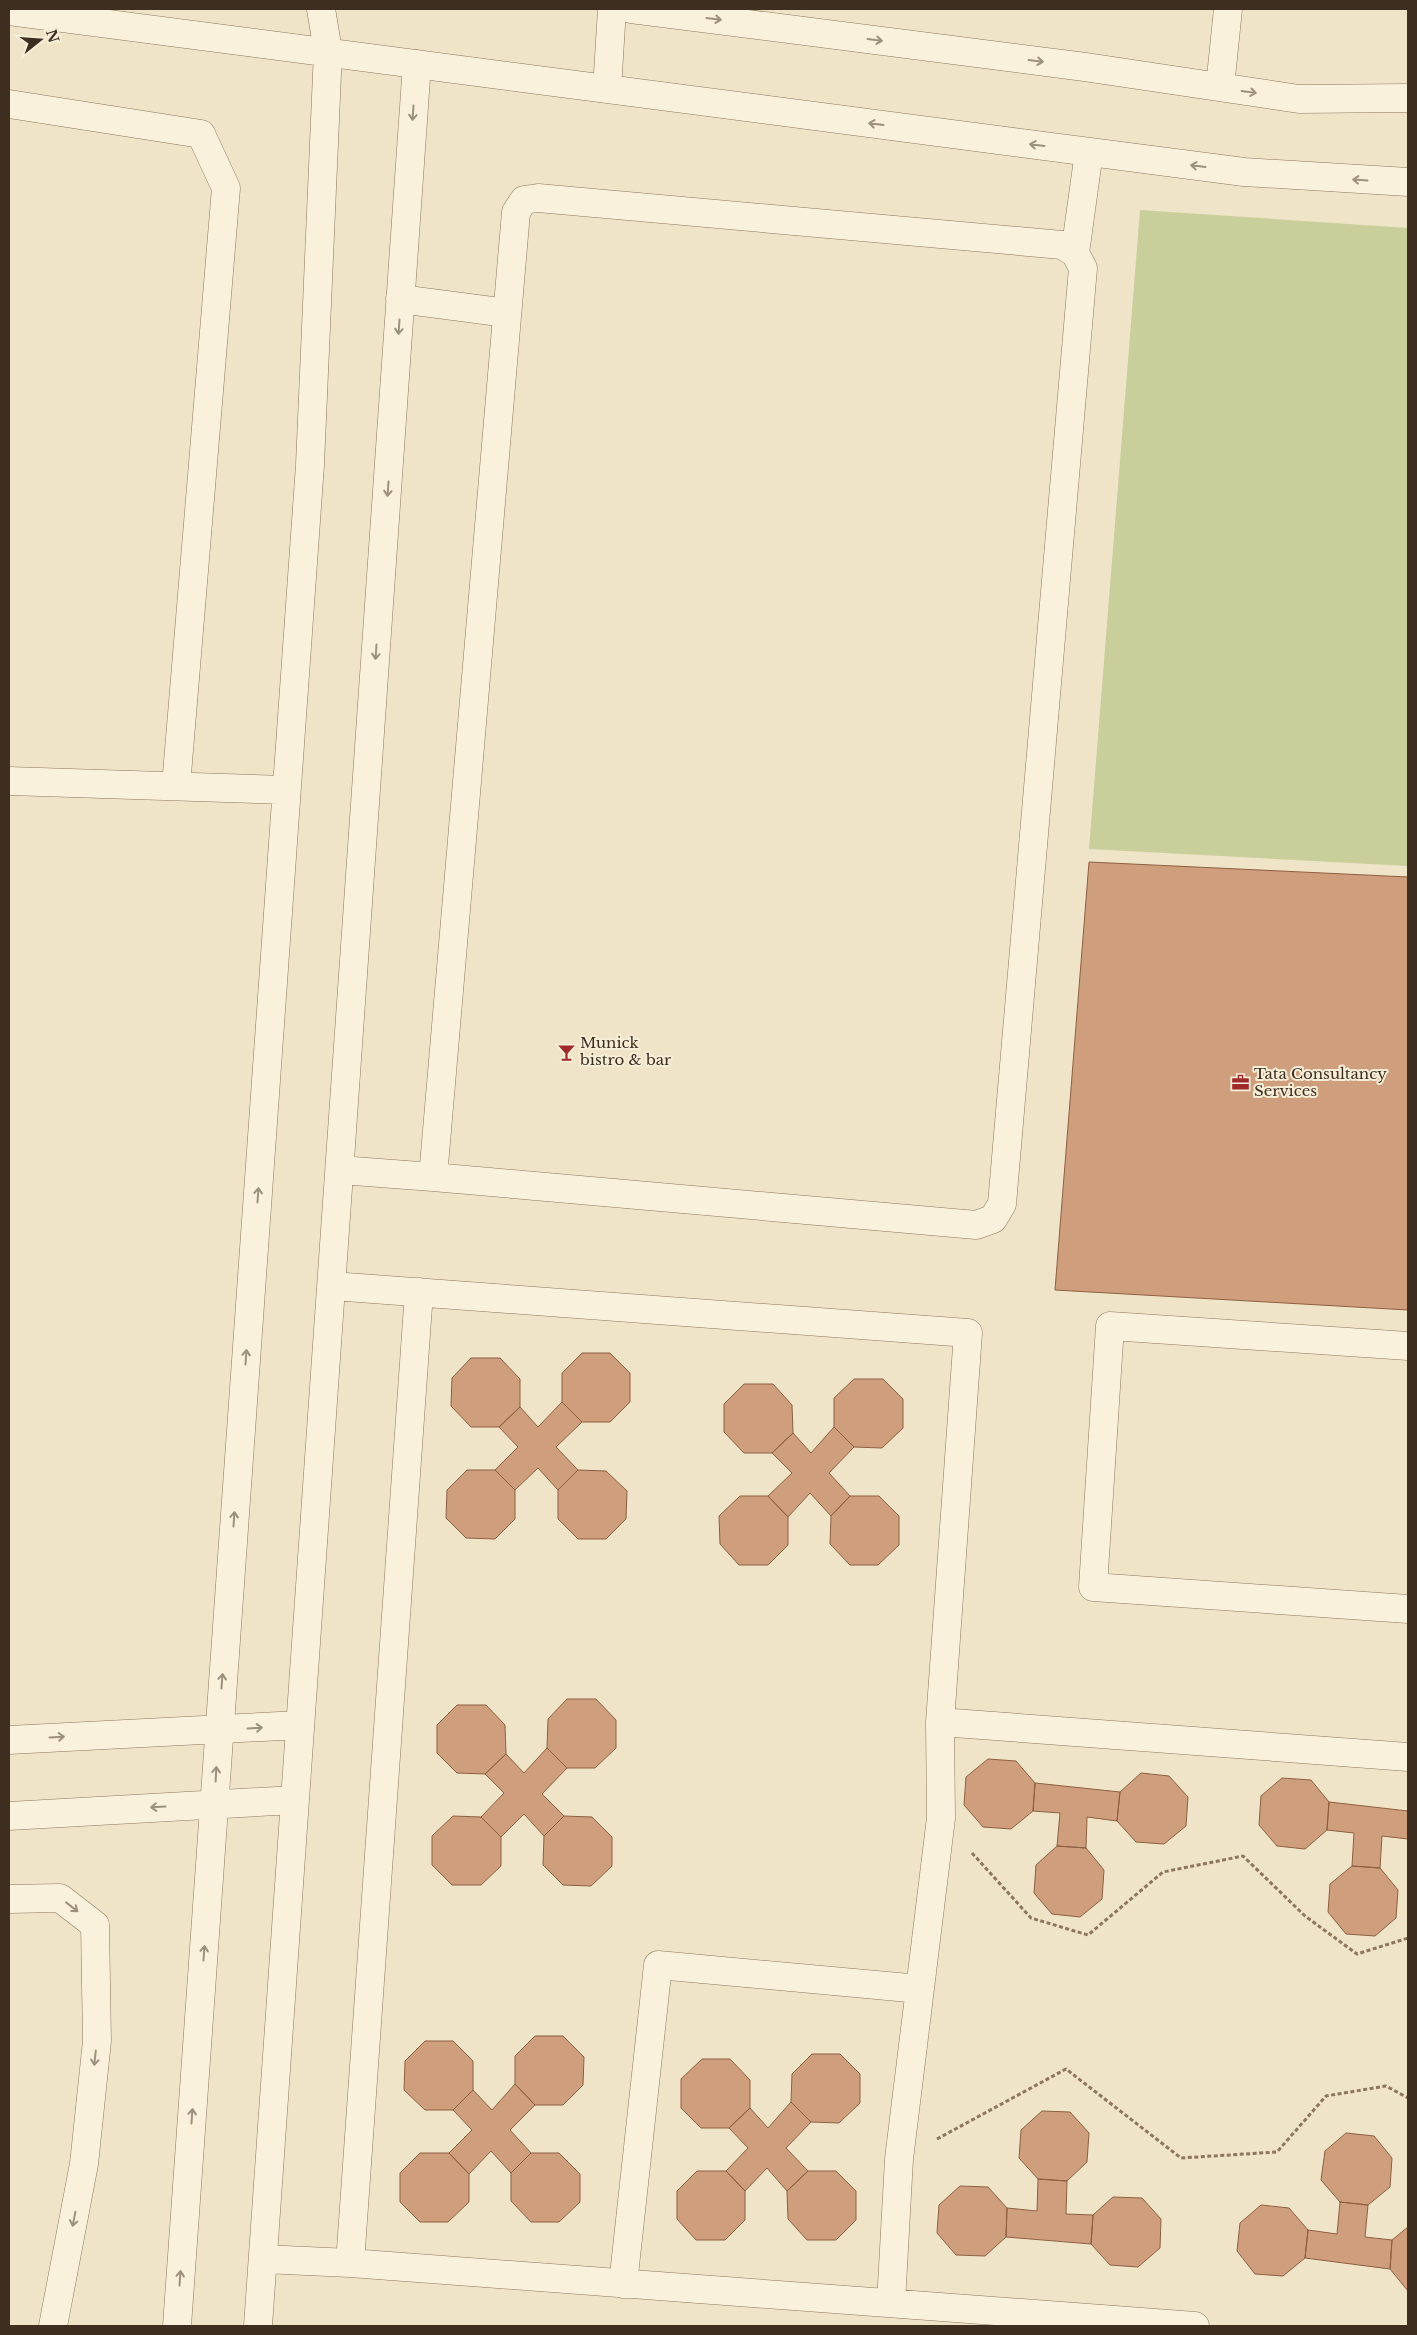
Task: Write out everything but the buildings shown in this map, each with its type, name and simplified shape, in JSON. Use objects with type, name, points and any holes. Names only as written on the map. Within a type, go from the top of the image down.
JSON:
[{"type":"street","points":[[177,2326],[310,465],[328,51],[321,9]]},
{"type":"street","points":[[607,89],[612,9]]},
{"type":"street","points":[[631,9],[1085,67],[1299,99],[1408,98]]},
{"type":"street","points":[[1220,87],[1228,9]]},
{"type":"street","points":[[9,11],[328,51],[1244,172],[1408,182]]},
{"type":"street","points":[[258,2326],[417,64]]},
{"type":"street","points":[[9,104],[201,134],[226,188],[176,786]]},
{"type":"street","points":[[1075,253],[1089,152]]},
{"type":"street","points":[[340,1170],[976,1225],[994,1219],[1002,1204],[1083,268],[1075,253],[1062,245],[538,198],[524,200],[516,212],[434,1177]]},
{"type":"street","points":[[400,298],[507,313]]},
{"type":"street","points":[[9,781],[286,790]]},
{"type":"street","points":[[332,1286],[968,1333],[940,1722],[941,1818],[899,2159],[891,2303]]},
{"type":"street","points":[[350,2263],[419,1292]]},
{"type":"street","points":[[1408,1346],[1110,1326],[1093,1587],[1408,1609]]},
{"type":"street","points":[[940,1722],[1408,1757]]},
{"type":"street","points":[[9,1740],[300,1725]]},
{"type":"street","points":[[9,1816],[294,1800]]},
{"type":"street","points":[[9,1899],[60,1898],[95,1925],[97,2041],[84,2164],[52,2326]]},
{"type":"street","points":[[623,2284],[658,1965],[920,1989]]},
{"type":"street","points":[[263,2259],[350,2263],[1195,2326]]},
{"type":"path","points":[[941,1818],[1031,1918],[1088,1936],[1163,1872],[1242,1856],[1305,1916],[1357,1954],[1408,1938]]},
{"type":"path","points":[[899,2159],[1066,2069],[1181,2158],[1277,2152],[1326,2096],[1386,2086],[1408,2098]]},
{"type":"green space","points":[[1140,210],[1408,228],[1408,866],[1089,849]]},
{"type":"place","name":"Munick bistro & bar","points":[[566,1052]]},
{"type":"place","name":"Tata Consultancy Services","points":[[1240,1083]]}]
